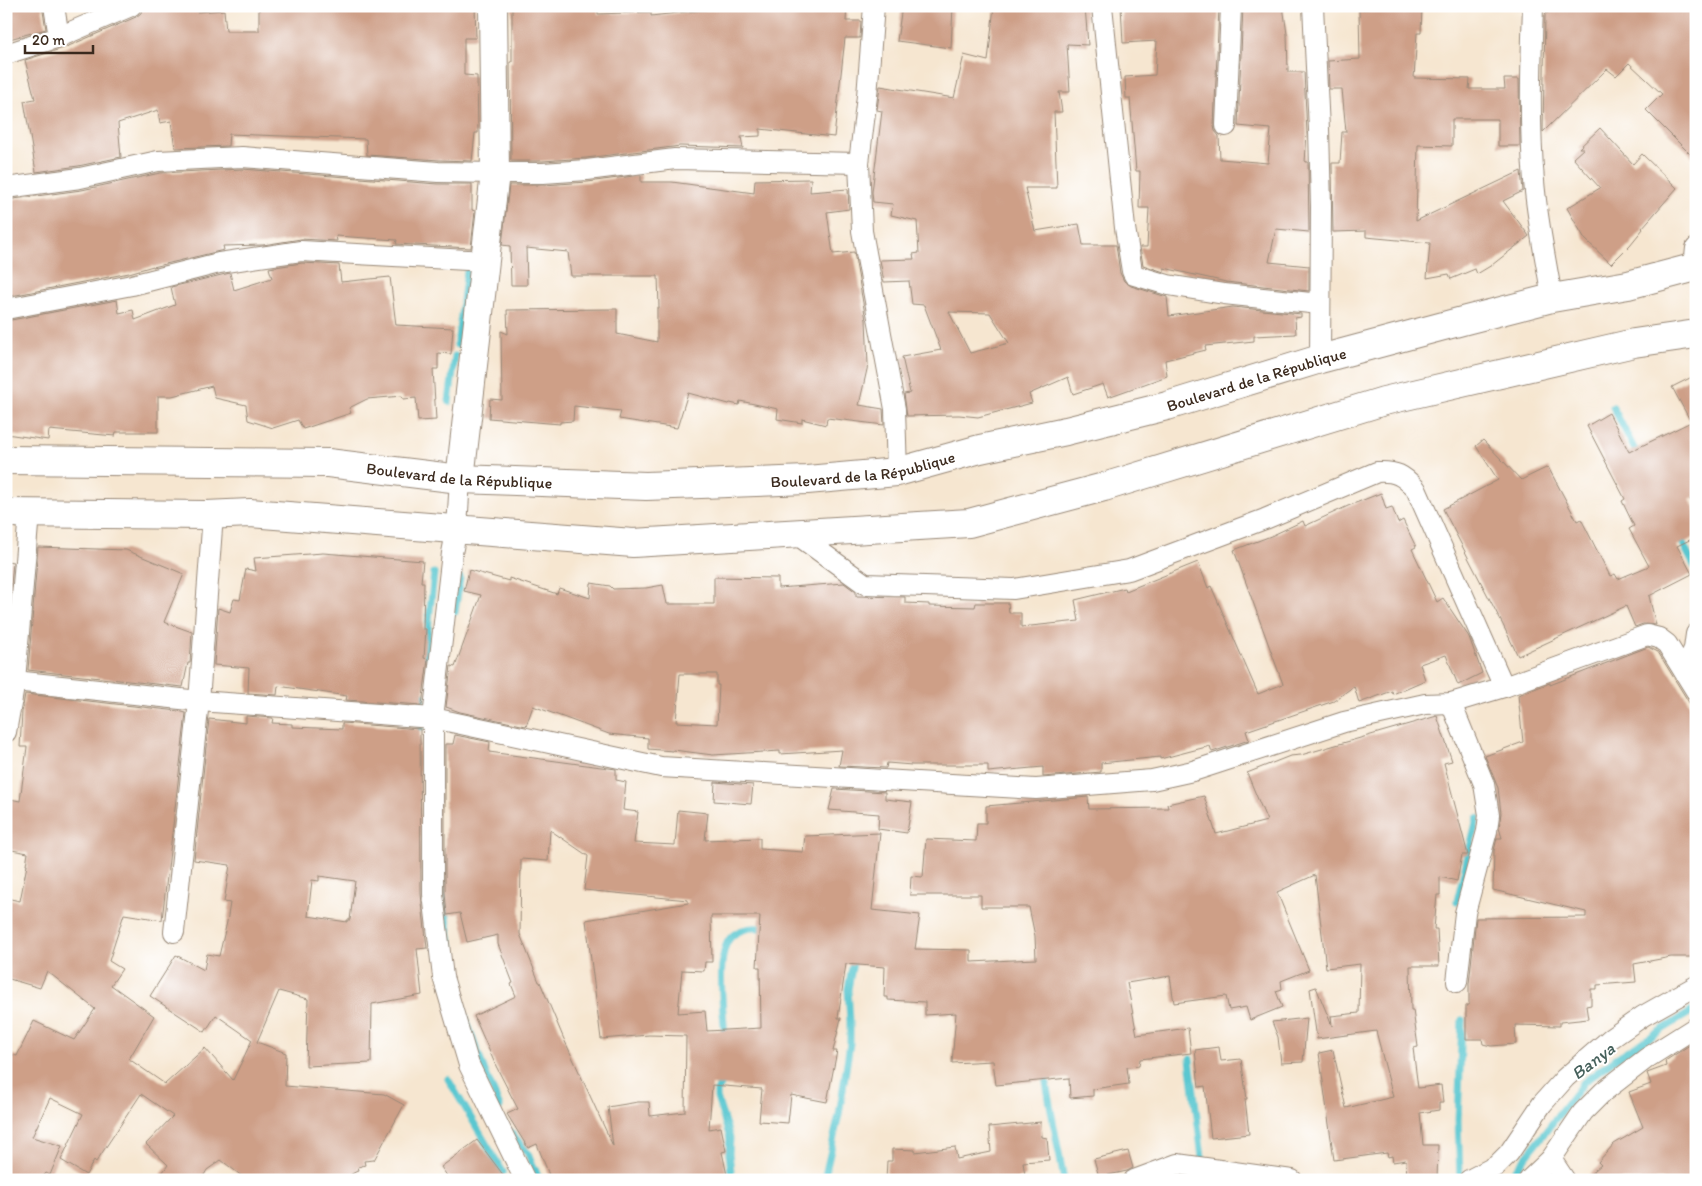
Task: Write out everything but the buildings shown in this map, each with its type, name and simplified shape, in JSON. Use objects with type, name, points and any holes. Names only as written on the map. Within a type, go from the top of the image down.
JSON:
[{"type":"main road","points":[[460,479],[496,173],[493,6]]},
{"type":"main road","name":"Boulevard de la République","points":[[6,460],[328,463],[460,479],[646,486],[807,480],[897,472],[980,449],[1066,431],[1167,406],[1320,359],[1552,298],[1628,285],[1695,261]]},
{"type":"main road","points":[[18,513],[250,513],[633,543],[969,523],[1104,487],[1384,401],[1634,343],[1696,334]]},
{"type":"street","points":[[54,6],[59,36]]},
{"type":"street","points":[[6,54],[59,36],[131,6]]},
{"type":"street","points":[[874,6],[867,96],[859,163],[862,231],[895,409],[897,472]]},
{"type":"street","points":[[1102,6],[1125,228],[1134,275],[1168,284],[1224,294],[1320,304]]},
{"type":"street","points":[[1226,126],[1231,6]]},
{"type":"street","points":[[1313,6],[1321,206],[1320,359]]},
{"type":"street","points":[[1533,6],[1530,99],[1531,143],[1534,184],[1552,298]]},
{"type":"street","points":[[6,188],[80,178],[158,161],[242,158],[429,171],[496,173],[570,171],[675,159],[859,163]]},
{"type":"street","points":[[6,309],[132,285],[219,263],[301,251],[486,260]]},
{"type":"street","points":[[796,534],[865,584],[1014,589],[1129,570],[1264,519],[1377,472],[1391,471],[1406,478],[1416,489],[1504,687]]},
{"type":"street","points":[[460,479],[457,528],[452,553],[433,718],[433,894],[443,977],[469,1065],[526,1180]]},
{"type":"street","points":[[6,732],[15,681],[18,513]]},
{"type":"street","points":[[174,932],[199,701],[212,514]]},
{"type":"street","points":[[1684,670],[1694,649],[1696,634]]},
{"type":"street","points":[[15,681],[199,701],[433,718],[661,767],[1036,790],[1152,780],[1193,771],[1344,722],[1425,704],[1451,703],[1504,687],[1647,635],[1659,638],[1667,644],[1696,691]]},
{"type":"street","points":[[1451,703],[1484,784],[1489,815],[1487,831],[1465,913],[1457,982]]},
{"type":"street","points":[[1469,1180],[1496,1166],[1509,1153],[1542,1104],[1565,1078],[1610,1039],[1643,1016],[1696,986]]},
{"type":"street","points":[[1529,1180],[1551,1159],[1583,1112],[1603,1092],[1647,1058],[1696,1027]]},
{"type":"street","points":[[1551,1159],[1565,1180]]},
{"type":"street","points":[[1134,1180],[1177,1164],[1292,1180]]},
{"type":"waterway","points":[[457,345],[467,272]]},
{"type":"waterway","points":[[449,402],[455,356]]},
{"type":"waterway","points":[[1613,407],[1639,458]]},
{"type":"waterway","points":[[1679,536],[1696,570]]},
{"type":"waterway","points":[[424,667],[434,573]]},
{"type":"waterway","points":[[455,612],[460,578]]},
{"type":"waterway","points":[[421,728],[422,696]]},
{"type":"waterway","points":[[1457,901],[1477,818]]},
{"type":"waterway","points":[[442,884],[459,999],[482,1064],[500,1107]]},
{"type":"waterway","points":[[725,1039],[722,1003],[722,962],[724,950],[728,941],[738,932],[750,928],[759,928]]},
{"type":"waterway","points":[[824,1180],[839,1115],[850,1043],[848,989],[854,957]]},
{"type":"waterway","name":"Banya","points":[[1508,1180],[1584,1082],[1616,1058],[1696,1009]]},
{"type":"waterway","points":[[1460,1180],[1458,1120],[1462,1020]]},
{"type":"waterway","points":[[1190,1059],[1203,1166]]},
{"type":"waterway","points":[[724,1077],[717,1091],[717,1098],[730,1138],[729,1153],[732,1180]]},
{"type":"waterway","points":[[448,1079],[503,1172]]},
{"type":"waterway","points":[[1047,1084],[1064,1180]]},
{"type":"waterway","points":[[511,1132],[525,1150]]},
{"type":"waterway","points":[[527,1152],[540,1180]]}]
